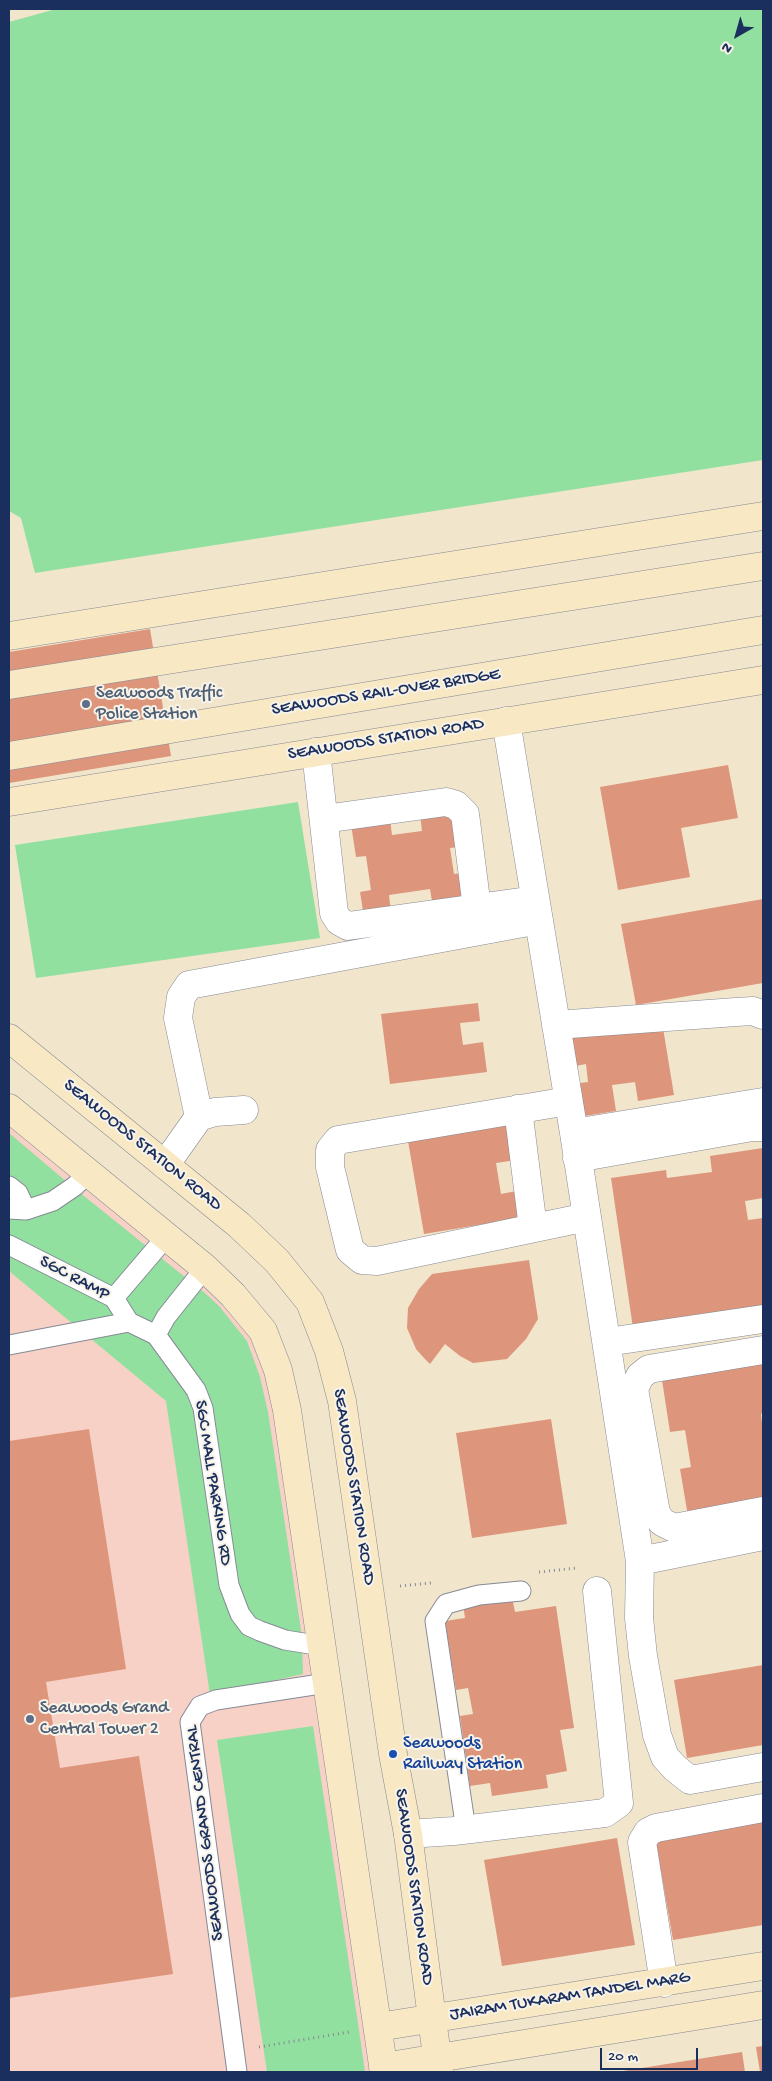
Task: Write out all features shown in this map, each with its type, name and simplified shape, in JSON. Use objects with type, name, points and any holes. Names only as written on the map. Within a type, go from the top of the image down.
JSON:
[{"type":"main road","points":[[9,636],[763,516]]},
{"type":"main road","points":[[9,685],[763,566]]},
{"type":"main road","name":"SEAWOODS RAIL-OVER BRIDGE","points":[[9,756],[763,630]]},
{"type":"main road","name":"SEAWOODS STATION ROAD","points":[[9,802],[763,680]]},
{"type":"main road","name":"SEAWOODS STATION ROAD","points":[[9,1038],[239,1225],[277,1261],[310,1302],[329,1350],[342,1401],[391,1744],[408,1834],[438,2065]]},
{"type":"main road","points":[[9,1108],[205,1268],[233,1295],[263,1331],[278,1370],[287,1410],[322,1646],[318,1683],[384,2070],[438,2065],[763,2005]]},
{"type":"main road","name":"JAIRAM TUKARAM TANDEL MARG","points":[[378,2027],[763,1966]]},
{"type":"street","points":[[506,721],[607,1342],[640,1561],[643,1656],[657,1735],[665,1757],[690,1780],[763,1767]]},
{"type":"street","points":[[316,752],[334,913],[338,921],[348,926],[477,908],[537,910]]},
{"type":"street","points":[[324,819],[446,802],[456,805],[465,814],[477,908]]},
{"type":"street","points":[[200,1117],[178,1018],[181,996],[189,985],[537,910]]},
{"type":"street","points":[[556,1025],[753,1011],[763,1015]]},
{"type":"street","points":[[568,1101],[338,1140],[330,1150],[330,1167],[350,1250],[362,1260],[377,1261],[587,1217]]},
{"type":"street","points":[[575,1145],[598,1130],[763,1102]]},
{"type":"street","points":[[518,1109],[533,1228]]},
{"type":"street","points":[[165,1165],[200,1117],[215,1112],[244,1110]]},
{"type":"street","points":[[575,1145],[752,1126],[763,1128]]},
{"type":"street","points":[[607,1342],[763,1319]]},
{"type":"street","points":[[763,1350],[649,1369],[640,1376],[634,1389],[656,1513],[662,1522],[674,1528],[763,1511]]},
{"type":"street","points":[[640,1561],[763,1536]]},
{"type":"street","points":[[408,1834],[466,1830],[605,1813],[619,1803],[598,1600],[640,1603]]},
{"type":"street","points":[[664,1983],[642,1842],[648,1832],[656,1828],[763,1808]]},
{"type":"lane","points":[[9,1186],[18,1193],[18,1209],[53,1201],[75,1186],[88,1173]]},
{"type":"lane","points":[[114,1298],[166,1237]]},
{"type":"lane","name":"SGC RAMP","points":[[10,1245],[114,1298],[129,1322]]},
{"type":"lane","points":[[156,1335],[166,1317],[205,1268]]},
{"type":"lane","points":[[9,1345],[129,1322]]},
{"type":"lane","name":"SGC MALL PARKING RD","points":[[129,1322],[156,1335],[196,1390],[203,1408],[229,1585],[240,1614],[249,1626],[260,1631],[285,1640],[322,1646]]},
{"type":"lane","points":[[466,1830],[434,1621],[446,1604],[479,1595],[521,1591]]},
{"type":"lane","name":"SEAWOODS GRAND CENTRAL","points":[[237,2072],[190,1722],[200,1706],[216,1700],[318,1683]]},
{"type":"path","points":[[233,2051],[350,2032]]},
{"type":"shaded area","points":[[9,1108],[263,1331],[384,2072],[9,2072]]},
{"type":"green space","points":[[56,9],[763,9],[763,460],[35,573],[21,518],[9,511],[9,22]]},
{"type":"green space","points":[[298,802],[320,938],[36,978],[15,845]]},
{"type":"green space","points":[[9,1133],[206,1294],[219,1306],[247,1341],[260,1377],[268,1412],[302,1637],[303,1674],[210,1695],[166,1401],[9,1271]]},
{"type":"green space","points":[[313,1726],[365,2072],[267,2072],[217,1740]]},
{"type":"building","name":"Seawoods Traffic Police Station","points":[[150,629],[171,756],[9,783],[9,652]]},
{"type":"building","points":[[728,765],[738,818],[681,828],[690,877],[618,890],[600,787]]},
{"type":"building","points":[[453,810],[458,847],[450,848],[454,874],[462,873],[466,903],[433,907],[430,889],[389,895],[391,913],[364,917],[360,892],[371,890],[366,856],[356,857],[351,824],[390,819],[392,835],[422,831],[420,814]]},
{"type":"building","points":[[763,899],[763,983],[636,1005],[621,924]]},
{"type":"building","points":[[478,1003],[480,1021],[460,1023],[463,1045],[483,1042],[487,1072],[390,1084],[381,1014]]},
{"type":"building","points":[[613,1024],[616,1035],[663,1028],[674,1095],[638,1101],[635,1082],[612,1085],[616,1111],[578,1117],[573,1084],[588,1082],[586,1064],[570,1067],[565,1031]]},
{"type":"building","points":[[510,1124],[516,1160],[496,1163],[501,1194],[522,1190],[526,1217],[424,1234],[408,1141]]},
{"type":"building","points":[[763,1148],[763,1198],[745,1201],[748,1220],[763,1218],[763,1310],[633,1328],[611,1178],[666,1170],[667,1178],[712,1172],[710,1156]]},
{"type":"building","points":[[529,1260],[538,1319],[526,1339],[507,1359],[473,1363],[460,1356],[445,1344],[430,1364],[416,1349],[407,1328],[408,1308],[419,1289],[432,1274]]},
{"type":"building","points":[[763,1364],[763,1413],[761,1414],[763,1431],[763,1504],[688,1516],[680,1469],[691,1467],[685,1430],[670,1432],[662,1380]]},
{"type":"building","points":[[551,1419],[567,1524],[472,1538],[456,1433]]},
{"type":"building","name":"Seawoods Grand Central Tower 2","points":[[89,1429],[126,1669],[46,1682],[60,1768],[139,1756],[173,1974],[9,1998],[9,1441]]},
{"type":"building","points":[[512,1597],[515,1612],[556,1606],[574,1728],[560,1730],[567,1771],[546,1775],[548,1788],[492,1796],[490,1783],[470,1786],[460,1716],[473,1714],[468,1688],[456,1690],[445,1621],[465,1618],[463,1604]]},
{"type":"building","points":[[763,1665],[763,1745],[687,1758],[674,1680]]},
{"type":"building","points":[[763,1819],[763,1925],[673,1940],[655,1837]]},
{"type":"building","points":[[617,1838],[635,1945],[502,1966],[484,1860]]},
{"type":"building","points":[[763,2046],[763,2072],[760,2072],[756,2047]]},
{"type":"building","points":[[742,2052],[745,2072],[623,2071]]},
{"type":"place","name":"Seawoods Traffic Police Station","points":[[86,704]]},
{"type":"place","name":"Seawoods Grand Central Tower 2","points":[[30,1719]]},
{"type":"place","name":"Seawoods Railway Station","points":[[393,1754]]}]
